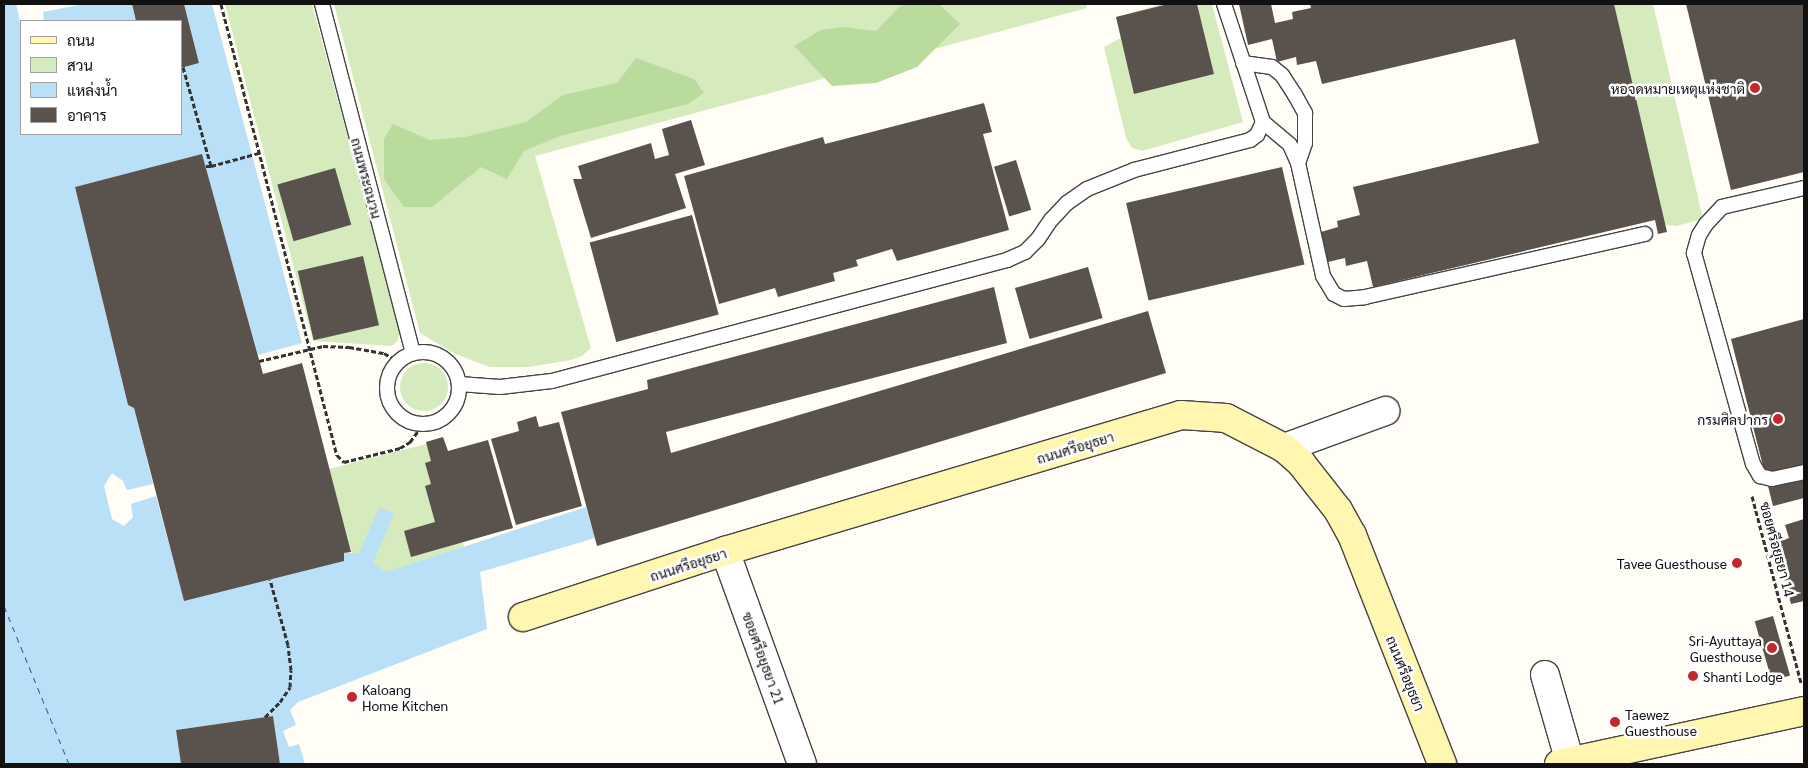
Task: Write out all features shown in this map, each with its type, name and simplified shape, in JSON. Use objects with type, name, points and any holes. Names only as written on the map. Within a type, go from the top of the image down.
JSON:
[{"type":"street","points":[[1284,448],[1385,411]]},
{"type":"street","name":"ถนนศรีอยุธยา","points":[[523,618],[725,551],[1181,415],[1226,418],[1284,448],[1322,486],[1338,510],[1352,535],[1442,764]]},
{"type":"street","name":"ซอยศรีอยุธยา 21","points":[[725,551],[802,764]]},
{"type":"street","points":[[1545,675],[1565,763],[1803,699]]},
{"type":"lane","name":"ถนนพระฉนวน","points":[[322,4],[413,353]]},
{"type":"lane","points":[[1224,4],[1263,122],[1290,145],[1298,163],[1323,276],[1334,294],[1344,299],[1365,297],[1645,234]]},
{"type":"lane","points":[[1244,63],[1272,67],[1282,75],[1305,113],[1305,143],[1298,163]]},
{"type":"lane","points":[[459,384],[500,387],[552,381],[1007,260],[1026,252],[1067,203],[1087,189],[1134,170],[1250,140],[1257,135],[1263,122]]},
{"type":"lane","points":[[1804,188],[1722,207],[1706,224],[1699,235],[1694,253],[1753,464],[1760,476],[1772,479],[1804,472]]},
{"type":"lane","points":[[426,352],[438,355],[448,362],[455,372],[459,384],[458,396],[453,406],[445,416],[435,421],[424,423],[402,417],[388,398],[389,375],[399,362],[413,353],[426,352]]},
{"type":"path","points":[[221,4],[258,154],[337,455],[344,462],[400,448],[410,442],[424,423]]},
{"type":"path","points":[[183,67],[211,166]]},
{"type":"path","points":[[205,166],[258,154]]},
{"type":"path","points":[[260,361],[323,346],[349,346],[384,352],[399,362]]},
{"type":"path","name":"ซอยศรีอยุธยา 14","points":[[1752,495],[1803,699]]},
{"type":"path","points":[[265,717],[280,702],[290,687],[291,670],[288,645],[270,579]]},
{"type":"green space","points":[[225,4],[312,4],[400,332],[397,342],[391,346],[313,341]]},
{"type":"green space","points":[[334,4],[1086,4],[1087,8],[535,156],[591,348],[582,356],[571,360],[528,367],[490,367],[455,354],[420,333]]},
{"type":"green space","points":[[939,4],[960,24],[917,67],[876,83],[832,86],[794,46],[821,30],[842,27],[876,31],[900,6]]},
{"type":"green space","points":[[1163,4],[1212,4],[1243,122],[1142,151],[1132,148],[1126,138],[1104,47],[1121,38],[1116,17]]},
{"type":"green space","points":[[1604,4],[1653,4],[1703,219],[1676,226],[1659,224]]},
{"type":"green space","points":[[636,58],[694,79],[704,93],[688,104],[560,136],[524,151],[507,179],[481,167],[432,207],[404,207],[384,179],[384,139],[393,124],[430,140],[465,137],[526,122],[563,95],[617,83]]},
{"type":"green space","points":[[424,363],[433,365],[441,370],[446,378],[448,387],[446,396],[441,404],[433,409],[424,411],[415,409],[407,404],[402,396],[400,387],[402,378],[407,370],[415,365]]},
{"type":"green space","points":[[438,441],[464,547],[386,573],[351,552],[329,469]]},
{"type":"water","points":[[4,4],[16,4],[20,22],[20,135],[182,135],[182,68],[199,63],[184,4],[212,4],[302,343],[258,355],[202,155],[75,187],[128,405],[134,408],[153,484],[127,490],[123,481],[112,473],[104,486],[112,519],[124,526],[133,517],[131,504],[156,496],[184,600],[344,553],[359,553],[379,508],[394,513],[373,563],[386,572],[586,507],[595,538],[480,572],[487,629],[298,702],[290,710],[296,725],[283,731],[289,747],[299,744],[305,764],[280,764],[273,716],[176,730],[181,764],[4,764]]},
{"type":"water","points":[[84,4],[132,4],[136,20],[44,20],[43,12]]},
{"type":"building","points":[[132,4],[184,4],[199,63],[182,68],[182,20],[136,20]]},
{"type":"building","points":[[1168,4],[1197,4],[1214,74],[1134,94],[1116,17]]},
{"type":"building","points":[[1239,4],[1271,4],[1275,23],[1293,19],[1292,12],[1311,8],[1310,4],[1614,4],[1667,232],[1658,234],[1655,220],[1373,287],[1367,261],[1346,266],[1345,258],[1328,262],[1321,232],[1338,227],[1337,221],[1360,215],[1353,187],[1539,143],[1515,39],[1322,84],[1316,61],[1297,65],[1296,57],[1277,62],[1272,39],[1248,45]]},
{"type":"building","name":"หอจดหมายเหตุแห่งชาติ","points":[[1686,4],[1804,4],[1804,172],[1731,190]]},
{"type":"building","points":[[984,103],[992,132],[983,134],[1009,230],[897,261],[892,249],[856,260],[858,266],[833,273],[835,281],[778,297],[775,288],[719,304],[684,176],[823,137],[825,144]]},
{"type":"building","points":[[691,120],[705,165],[675,174],[686,208],[591,238],[573,179],[582,179],[578,166],[651,143],[655,159],[669,155],[662,129]]},
{"type":"building","points":[[202,154],[263,374],[302,363],[351,552],[344,553],[344,561],[184,601],[134,408],[128,405],[75,187]]},
{"type":"building","points":[[1016,160],[1031,210],[1009,216],[994,167]]},
{"type":"building","points":[[1282,167],[1304,264],[1149,300],[1126,203]]},
{"type":"building","points":[[335,168],[351,225],[294,241],[277,185]]},
{"type":"building","points":[[692,215],[719,314],[616,342],[590,242]]},
{"type":"building","points":[[363,256],[379,325],[314,340],[298,271]]},
{"type":"building","points":[[1088,267],[1103,318],[1030,339],[1015,288]]},
{"type":"building","points":[[994,287],[1007,343],[666,432],[671,453],[1148,311],[1166,373],[597,546],[561,412],[648,389],[647,380]]},
{"type":"building","name":"กรมศิลปากร","points":[[1804,319],[1804,498],[1773,506],[1731,339]]},
{"type":"building","points":[[536,416],[539,427],[559,422],[582,506],[516,525],[491,439],[519,431],[517,422]]},
{"type":"building","points":[[443,437],[448,451],[488,440],[513,528],[411,557],[404,531],[435,522],[425,486],[431,484],[425,463],[431,461],[426,442]]},
{"type":"building","points":[[1804,519],[1804,601],[1791,604],[1774,543],[1789,538],[1785,525]]},
{"type":"building","name":"Sri-Ayuttaya Guesthouse","points":[[1773,616],[1790,676],[1772,681],[1755,621]]},
{"type":"building","points":[[273,716],[280,764],[181,764],[176,730]]},
{"type":"ferry route","points":[[4,606],[69,764]]},
{"type":"place","name":"หอจดหมายเหตุแห่งชาติ","points":[[1755,88]]},
{"type":"place","name":"กรมศิลปากร","points":[[1778,419]]},
{"type":"place","name":"Tavee Guesthouse","points":[[1737,563]]},
{"type":"place","name":"Sri-Ayuttaya Guesthouse","points":[[1772,648]]},
{"type":"place","name":"Shanti Lodge","points":[[1693,676]]},
{"type":"place","name":"Kaloang Home Kitchen","points":[[352,697]]},
{"type":"place","name":"Taewez Guesthouse","points":[[1615,722]]}]
